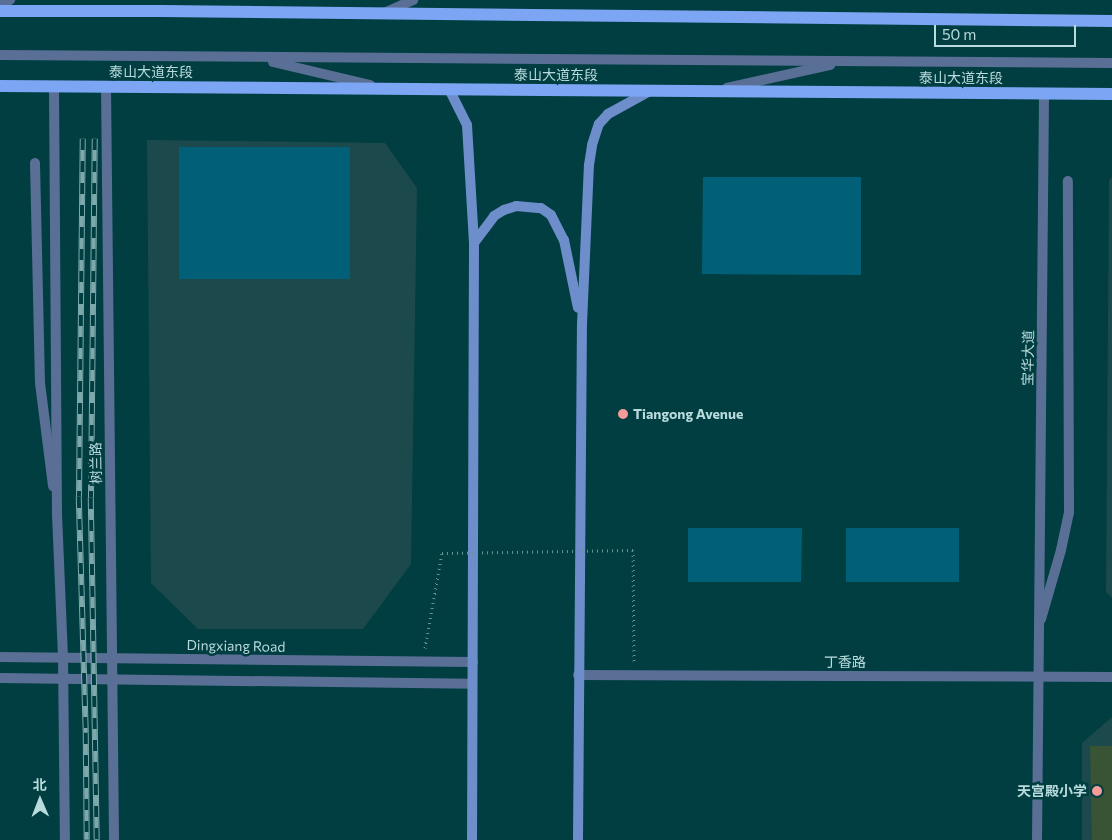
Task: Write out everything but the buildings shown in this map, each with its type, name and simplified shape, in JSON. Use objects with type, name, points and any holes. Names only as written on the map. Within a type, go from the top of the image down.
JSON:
[{"type":"main road","points":[[0,12],[383,13],[1112,21]]},
{"type":"main road","name":"泰山大道东段","points":[[0,86],[1112,94]]},
{"type":"main road","points":[[449,89],[467,125],[474,243],[472,840]]},
{"type":"main road","points":[[578,840],[582,324],[592,145],[599,124],[608,114],[650,91]]},
{"type":"main road","points":[[474,243],[494,216],[504,210],[516,206],[529,205],[546,211],[559,226],[564,240],[582,324]]},
{"type":"street","points":[[0,4],[10,0]]},
{"type":"street","points":[[383,13],[413,0]]},
{"type":"street","points":[[0,55],[1112,63]]},
{"type":"street","points":[[255,57],[383,89]]},
{"type":"street","points":[[715,91],[848,61]]},
{"type":"street","points":[[54,86],[57,514],[63,657],[65,840]]},
{"type":"street","name":"树兰路","points":[[106,86],[114,840]]},
{"type":"street","name":"宝华大道","points":[[1037,840],[1044,94]]},
{"type":"street","points":[[36,163],[40,383],[57,514]]},
{"type":"street","name":"宝华大道","points":[[1040,622],[1061,550],[1069,513],[1068,181]]},
{"type":"street","name":"Dingxiang Road","points":[[0,657],[473,662]]},
{"type":"street","name":"丁香路","points":[[578,674],[634,676],[1112,677]]},
{"type":"street","points":[[0,678],[472,684]]},
{"type":"path","points":[[423,662],[442,553],[633,550],[634,676]]},
{"type":"shaded area","points":[[147,140],[385,143],[417,188],[411,564],[363,629],[198,629],[151,583]]},
{"type":"shaded area","points":[[1112,177],[1112,598],[1106,592],[1109,180]]},
{"type":"shaded area","name":"天宫殿小学","points":[[1112,717],[1112,840],[1082,840],[1082,743]]},
{"type":"green space","points":[[1090,746],[1112,746],[1112,840],[1092,840]]},
{"type":"railway","points":[[83,139],[79,497],[87,840]]},
{"type":"railway","points":[[95,139],[91,498],[97,840]]},
{"type":"place","name":"Tiangong Avenue","points":[[623,414]]},
{"type":"place","name":"天宫殿小学","points":[[1097,791]]}]
